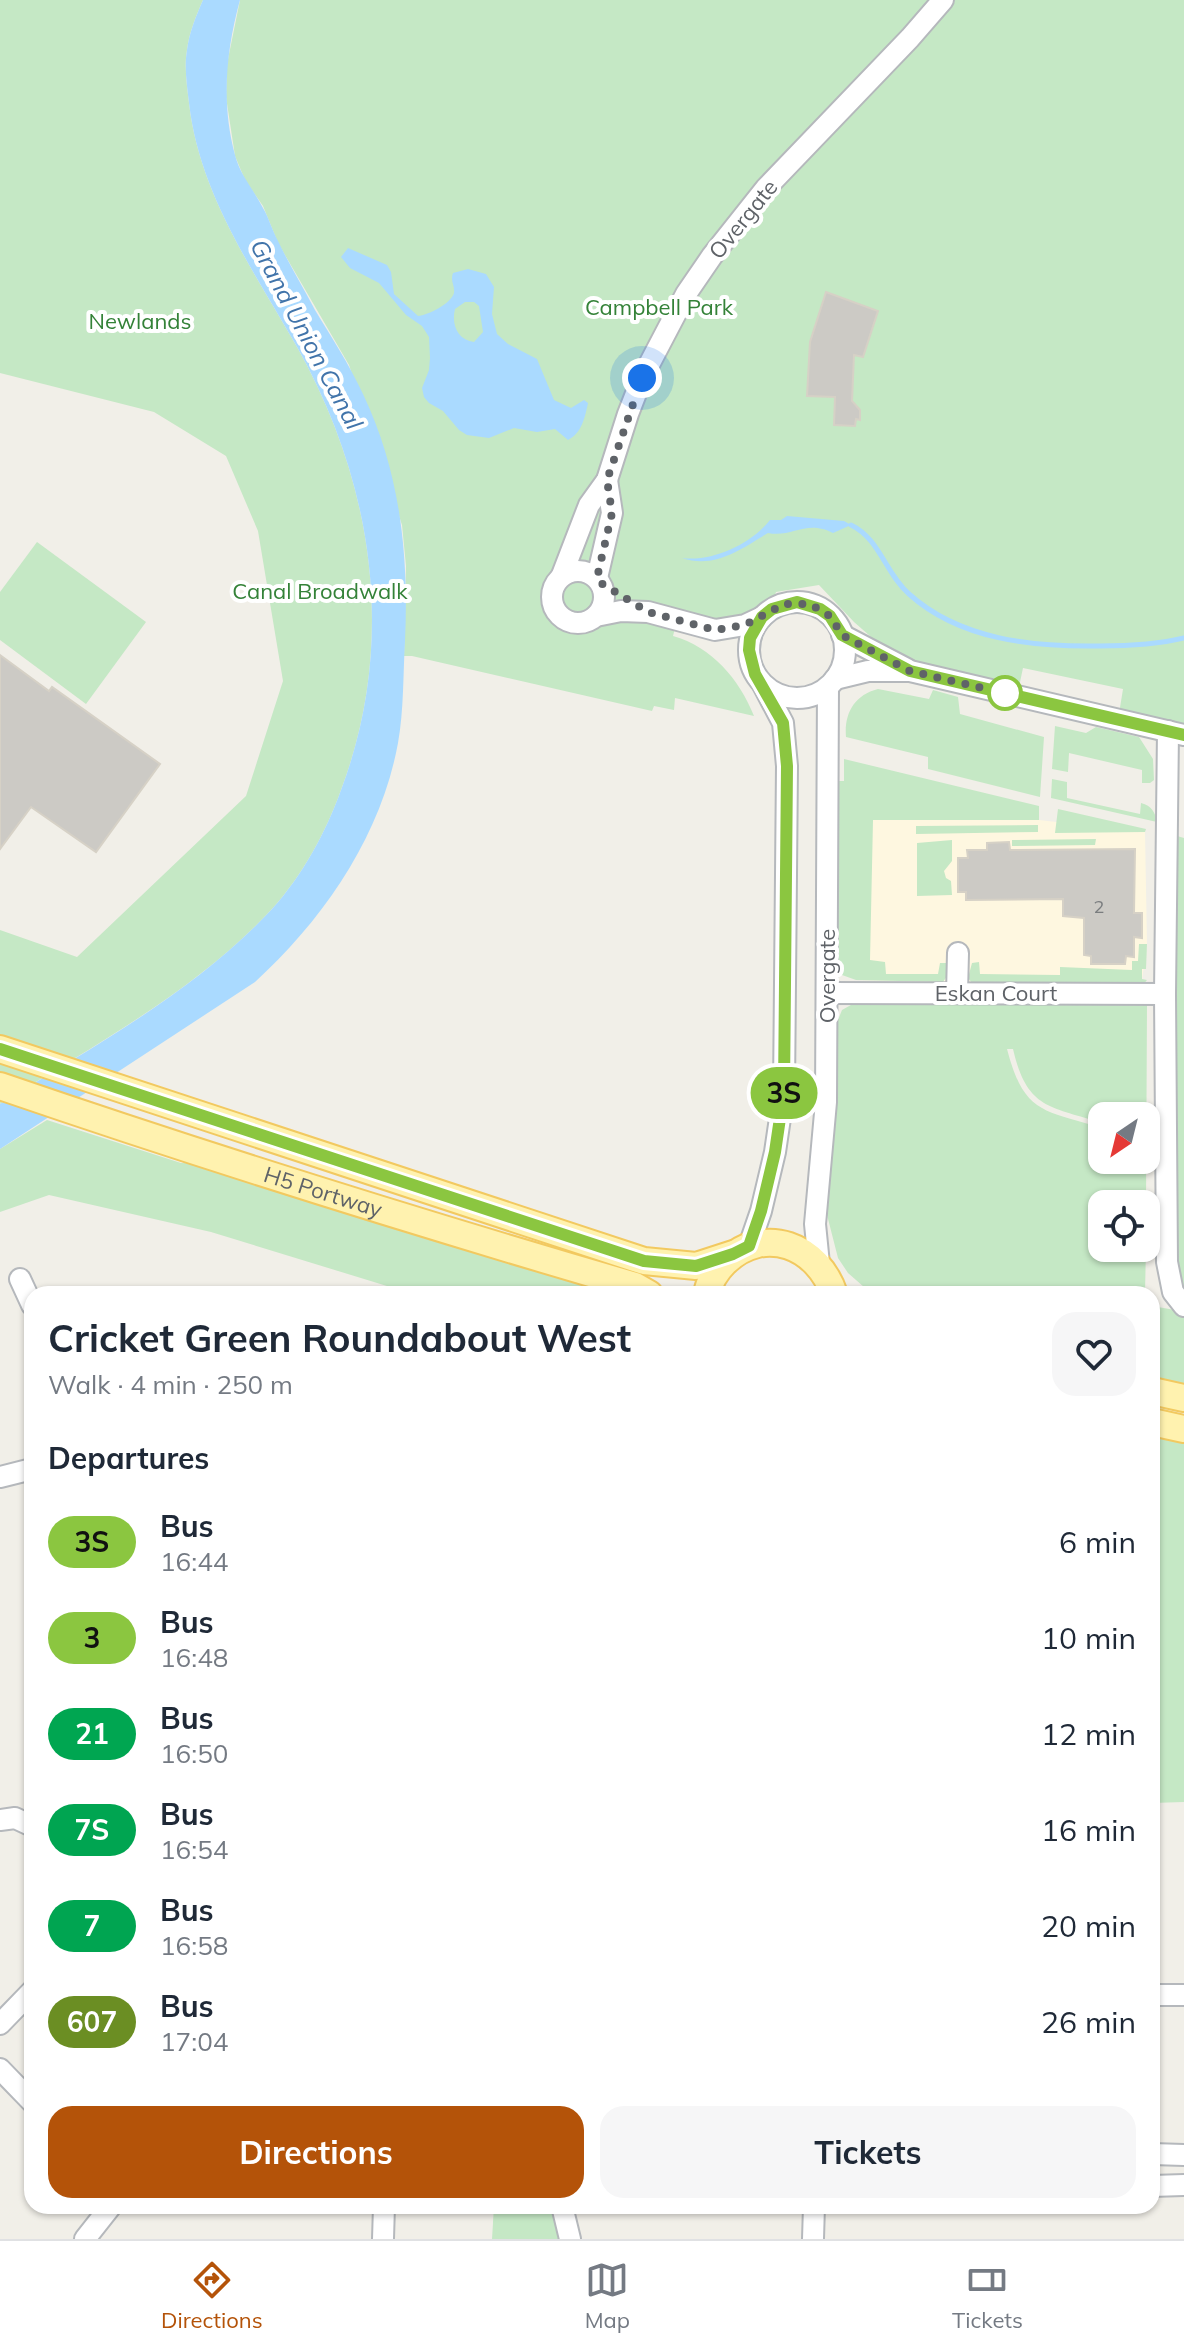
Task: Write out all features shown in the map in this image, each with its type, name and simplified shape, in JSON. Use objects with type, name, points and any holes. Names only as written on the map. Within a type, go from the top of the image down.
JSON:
[{"type":"main road","name":"H5 Portway","points":[[0,1049],[644,1261],[696,1266],[768,1243],[787,1245],[804,1252],[832,1283]]},
{"type":"main road","name":"H5 Portway","points":[[0,1086],[344,1200],[635,1286]]},
{"type":"main road","points":[[711,1286],[718,1269],[741,1250]]},
{"type":"main road","points":[[1160,1393],[1184,1398]]},
{"type":"main road","points":[[1160,1424],[1184,1429]]},
{"type":"street","name":"Overgate","points":[[562,575],[589,505],[607,480],[628,414],[655,351],[686,294],[766,188],[943,0]]},
{"type":"street","name":"Overgate","points":[[599,580],[612,513],[607,480]]},
{"type":"street","points":[[648,612],[584,571],[562,575],[556,581],[551,597],[556,613],[563,619],[577,623],[621,611],[648,612],[715,630],[745,625],[784,604],[810,604],[830,616],[842,635],[845,651],[842,666],[831,683]]},
{"type":"street","points":[[596,616],[604,600],[599,580]]},
{"type":"street","points":[[750,662],[750,638],[762,617]]},
{"type":"street","points":[[715,630],[750,662],[763,685],[775,693],[802,698],[831,683],[868,671],[910,671],[1176,733],[1165,994],[1167,1262],[1173,1292],[1184,1306]]},
{"type":"street","points":[[842,635],[910,671]]},
{"type":"street","name":"Overgate","points":[[831,683],[828,733],[826,1102],[815,1224],[832,1283]]},
{"type":"street","name":"Overgate","points":[[741,1250],[761,1211],[775,1152],[784,1091],[787,766],[783,723],[763,685]]},
{"type":"street","points":[[957,993],[958,953]]},
{"type":"street","name":"Eskan Court","points":[[827,993],[1165,994]]},
{"type":"street","points":[[20,1279],[24,1288]]},
{"type":"street","points":[[0,1477],[24,1471]]},
{"type":"street","points":[[0,1820],[15,1818],[24,1822]]},
{"type":"street","points":[[1160,1995],[1184,1995]]},
{"type":"street","points":[[0,2024],[24,1999]]},
{"type":"street","points":[[0,2069],[24,2094]]},
{"type":"street","points":[[1160,2154],[1184,2155]]},
{"type":"street","points":[[1160,2186],[1184,2185]]},
{"type":"street","points":[[85,2239],[105,2214]]},
{"type":"street","points":[[383,2239],[384,2214]]},
{"type":"street","points":[[564,2214],[571,2239]]},
{"type":"street","points":[[571,2239],[573,2214]]},
{"type":"street","points":[[813,2239],[814,2214]]},
{"type":"shaded area","points":[[868,818],[1039,820],[1145,832],[1147,944],[1141,987],[859,980]]},
{"type":"green space","points":[[0,0],[203,0],[191,31],[186,56],[195,136],[204,168],[230,230],[297,347],[323,399],[344,453],[360,508],[369,564],[372,621],[369,678],[358,734],[341,790],[312,853],[283,896],[243,938],[178,991],[0,1104],[0,930],[77,957],[246,796],[283,681],[258,531],[226,456],[154,412],[0,373]]},
{"type":"green space","name":"Campbell Park","points":[[240,0],[1184,0],[1184,735],[1118,720],[1123,689],[1023,668],[1017,696],[910,671],[854,622],[819,585],[776,592],[770,611],[752,622],[726,624],[677,620],[673,636],[712,656],[732,677],[754,716],[675,698],[674,710],[654,706],[652,711],[404,656],[406,566],[402,525],[349,365],[278,243],[263,206],[245,180],[235,156],[226,97],[227,64]]},
{"type":"green space","points":[[37,542],[146,622],[86,704],[0,640],[0,592]]},
{"type":"green space","points":[[878,689],[929,699],[933,690],[958,697],[960,714],[1044,737],[1040,797],[928,769],[928,757],[846,737],[852,707],[863,696]]},
{"type":"green space","points":[[1055,726],[1086,733],[1096,727],[1139,737],[1153,759],[1154,780],[1142,783],[1142,770],[1069,753],[1068,772],[1052,769]]},
{"type":"green space","points":[[844,759],[1039,806],[1039,820],[873,820],[870,960],[885,962],[886,974],[938,974],[940,963],[948,963],[950,972],[943,982],[856,980],[842,975],[834,963],[836,781],[844,781]]},
{"type":"green space","points":[[1052,779],[1067,782],[1067,798],[1140,814],[1141,803],[1152,810],[1157,822],[1051,798]]},
{"type":"green space","points":[[1058,809],[1146,829],[1145,832],[1055,833]]},
{"type":"green space","points":[[1038,825],[1038,832],[916,834],[916,826]]},
{"type":"green space","points":[[1177,836],[1184,838],[1184,1290],[1176,1265]]},
{"type":"green space","points":[[1096,839],[1095,845],[1012,846],[1012,840]]},
{"type":"green space","points":[[952,840],[952,861],[944,871],[951,881],[952,895],[917,896],[917,843]]},
{"type":"green space","points":[[1139,944],[1147,944],[1146,969],[1142,969],[1142,979],[1147,980],[1141,987],[972,983],[968,978],[972,963],[979,962],[980,974],[1060,975],[1060,967],[1132,970],[1132,961],[1138,961]]},
{"type":"green space","points":[[858,1001],[1147,1004],[1147,1102],[1088,1102],[1088,1119],[1054,1108],[1033,1094],[1025,1083],[1013,1049],[1007,1049],[1029,1098],[1050,1112],[1088,1124],[1088,1174],[1146,1174],[1146,1190],[1088,1190],[1088,1262],[1146,1262],[1145,1286],[863,1286],[848,1273],[838,1258],[826,1211],[836,1025],[842,1010]]},
{"type":"green space","points":[[47,1120],[181,1163],[232,1164],[617,1286],[387,1286],[211,1232],[49,1195],[0,1212],[0,1149]]},
{"type":"green space","points":[[1160,1307],[1175,1310],[1184,1317],[1184,1386],[1160,1380]]},
{"type":"green space","points":[[1160,1424],[1184,1429],[1184,1802],[1160,1803]]},
{"type":"green space","points":[[494,2214],[564,2214],[570,2239],[492,2239]]},
{"type":"water","name":"Grand Union Canal","points":[[203,0],[240,0],[231,38],[227,77],[228,116],[237,162],[291,267],[358,383],[376,423],[394,483],[403,545],[406,609],[398,743],[378,811],[346,874],[304,931],[280,957],[255,982],[0,1149],[0,1104],[143,1016],[211,966],[283,896],[312,853],[335,806],[358,734],[369,678],[372,621],[369,564],[360,508],[344,453],[323,399],[297,347],[230,230],[204,168],[195,136],[186,56],[191,31]]},
{"type":"water","points":[[348,248],[387,265],[394,294],[418,316],[449,301],[454,293],[453,273],[468,269],[486,274],[494,287],[492,314],[497,334],[508,344],[537,359],[554,400],[571,408],[584,400],[588,403],[577,433],[568,440],[555,429],[537,432],[514,428],[489,438],[467,435],[459,430],[443,411],[424,397],[422,388],[430,358],[429,337],[422,326],[406,315],[379,283],[350,268],[341,257]],"holes":[[[465,302],[474,302],[479,306],[483,332],[474,342],[460,335],[454,315],[455,309]]]},
{"type":"water","points":[[787,516],[844,521],[851,525],[833,533],[807,528],[768,533],[738,551],[717,559],[694,561],[682,558],[706,557],[730,550],[753,537],[770,520],[781,520]]},
{"type":"building","points":[[826,292],[878,311],[863,357],[854,355],[852,401],[860,410],[860,420],[856,419],[855,426],[834,425],[835,397],[807,396],[810,342]]},
{"type":"building","points":[[0,655],[49,691],[52,687],[160,764],[96,852],[31,807],[0,849]]},
{"type":"building","points":[[1009,842],[1010,850],[1135,849],[1134,913],[1142,913],[1142,938],[1134,937],[1134,957],[1126,956],[1125,964],[1091,964],[1091,956],[1084,955],[1084,918],[1063,916],[1063,899],[966,900],[966,892],[958,892],[958,858],[968,858],[967,850],[987,850],[987,843]]},
{"type":"waterway","points":[[851,525],[876,547],[909,594],[951,622],[974,631],[1023,642],[1074,646],[1142,645],[1184,638]]},
{"type":"bus line","name":"3S","points":[[0,1049],[644,1261],[696,1266],[749,1246],[775,1152],[784,1091],[787,766],[783,723],[750,662],[750,638],[762,617],[784,604],[810,604],[830,616],[842,635],[910,671],[1184,735]]},
{"type":"route","points":[[642,378],[607,480],[612,513],[597,578],[601,583],[648,612],[715,630],[745,625],[784,604],[810,604],[830,616],[842,635],[910,671],[1017,696],[1005,693]]},
{"type":"park label","name":"Newlands","points":[[140,321]]},
{"type":"park label","name":"Canal Broadwalk","points":[[320,591]]}]
